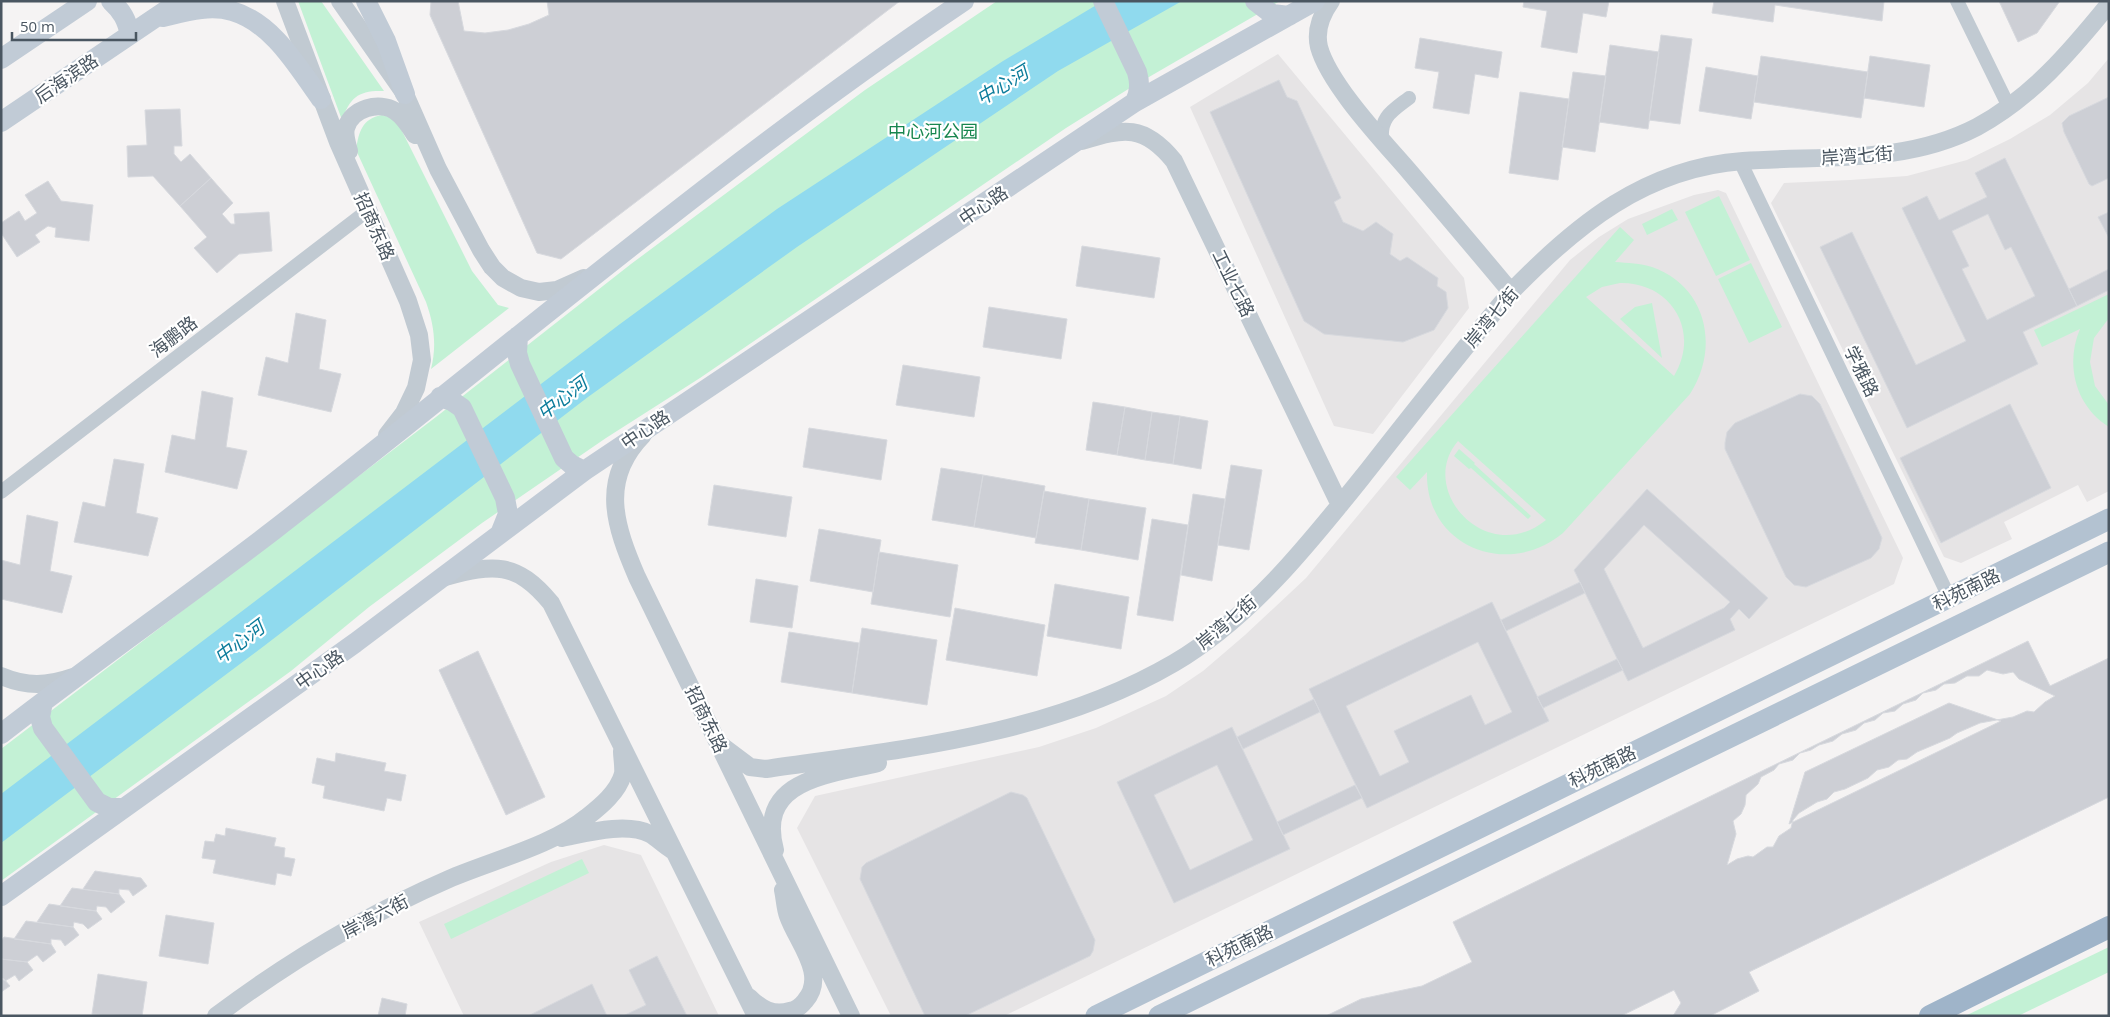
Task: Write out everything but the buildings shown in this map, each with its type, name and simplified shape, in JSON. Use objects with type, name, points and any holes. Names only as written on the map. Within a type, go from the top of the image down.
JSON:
[{"type":"highway","points":[[1930,1016],[2109,927]]},
{"type":"main road","points":[[1,59],[88,1]]},
{"type":"main road","points":[[111,1],[121,10],[127,22],[130,35]]},
{"type":"main road","name":"后海滨路","points":[[1,122],[180,1]]},
{"type":"main road","points":[[366,1],[386,41],[405,94]]},
{"type":"main road","points":[[5,731],[273,530],[604,267],[863,70],[964,1]]},
{"type":"main road","points":[[1103,1],[1137,72],[1139,87],[1135,102]]},
{"type":"main road","name":"中心路","points":[[1,896],[355,644],[584,471],[1135,102],[1315,1]]},
{"type":"main road","points":[[1256,2],[1272,14],[1289,16]]},
{"type":"main road","points":[[151,20],[185,12],[209,9],[231,10],[249,17],[268,31],[280,44],[321,99]]},
{"type":"main road","points":[[518,336],[517,354],[520,364],[564,458],[572,465],[584,471]]},
{"type":"main road","points":[[440,397],[452,400],[462,408],[505,498],[508,514],[500,534]]},
{"type":"main road","name":"科苑南路","points":[[1096,1016],[2109,519]]},
{"type":"main road","name":"科苑南路","points":[[1159,1016],[2109,552]]},
{"type":"main road","points":[[43,702],[38,731],[91,805],[85,836]]},
{"type":"main road","points":[[5,731],[38,731]]},
{"type":"main road","points":[[91,805],[123,808]]},
{"type":"street","name":"招商东路","points":[[285,1],[321,99],[408,301],[419,335],[422,360],[416,388],[404,413],[378,447]]},
{"type":"street","points":[[340,1],[405,94],[438,169],[481,250],[503,278],[521,288],[539,292],[557,290],[577,282],[604,267]]},
{"type":"street","points":[[1331,1],[1318,24],[1319,46],[1333,75],[1382,140],[1511,292]]},
{"type":"street","points":[[1957,1],[2008,107]]},
{"type":"street","name":"岸湾七街","points":[[933,744],[1063,712],[1113,694],[1174,663],[1202,644],[1243,610],[1291,561],[1340,505],[1511,292],[1574,232],[1620,199],[1644,186],[1698,168],[1740,161],[1852,157],[1915,149],[1943,141],[1976,127],[2008,107],[2058,65],[2109,4]]},
{"type":"street","points":[[1382,140],[1383,122],[1392,111],[1409,98]]},
{"type":"street","points":[[358,188],[346,133],[347,125],[352,118],[367,108],[378,106],[395,111],[404,119],[438,169]]},
{"type":"street","name":"工业七路","points":[[1076,143],[1113,133],[1136,133],[1154,140],[1174,161],[1340,505]]},
{"type":"street","name":"学雅路","points":[[1740,161],[1949,597]]},
{"type":"street","name":"海鹏路","points":[[1,492],[368,210]]},
{"type":"street","name":"招商东路","points":[[656,422],[631,449],[624,461],[616,486],[614,502],[616,520],[622,541],[637,577],[852,1016]]},
{"type":"street","points":[[440,578],[478,568],[501,568],[518,574],[537,586],[551,603],[756,1016]]},
{"type":"street","points":[[1,676],[20,683],[40,685],[78,676]]},
{"type":"street","points":[[547,841],[585,819],[611,796],[623,774],[622,744]]},
{"type":"street","points":[[718,744],[750,767],[766,769],[933,744]]},
{"type":"street","points":[[745,994],[765,1010],[784,1013],[794,1010],[802,1004],[812,989],[813,971],[788,916],[774,846],[772,827],[775,809],[781,798],[787,791],[802,783],[882,762],[933,744]]},
{"type":"street","points":[[547,841],[604,830],[634,829],[649,834],[673,852]]},
{"type":"street","name":"岸湾六街","points":[[216,1016],[266,979],[386,910],[448,879],[547,841]]},
{"type":"shaded area","points":[[1278,54],[1464,278],[1469,308],[1373,434],[1334,426],[1190,107]]},
{"type":"shaded area","points":[[2109,58],[2109,491],[2087,502],[2078,485],[2004,522],[2012,539],[1961,563],[1944,557],[1771,203],[1784,183],[1907,176],[1967,160],[2010,139],[2050,115],[2088,83]]},
{"type":"shaded area","points":[[1718,190],[1726,193],[1903,558],[1894,584],[1004,1016],[891,1016],[797,828],[815,796],[1039,747],[1096,728],[1166,696],[1203,671],[1306,578],[1570,260],[1599,237],[1628,219],[1694,195]]},
{"type":"shaded area","points":[[604,845],[641,855],[719,1016],[464,1016],[419,922],[551,862]]},
{"type":"green space","points":[[298,1],[321,1],[384,91],[368,92],[357,96],[348,106],[342,120]]},
{"type":"green space","name":"中心河公园","points":[[997,1],[1280,1],[1130,88],[1066,128],[700,378],[606,438],[482,523],[369,607],[291,671],[1,881],[1,749],[436,417],[631,264],[865,90]]},
{"type":"green space","points":[[382,115],[396,119],[472,271],[498,305],[509,308],[431,369],[434,335],[426,302],[356,150],[363,127],[370,119]]},
{"type":"green space","points":[[1719,196],[1750,260],[1716,276],[1685,212]]},
{"type":"green space","points":[[1672,209],[1678,220],[1647,235],[1642,224]]},
{"type":"green space","points":[[1620,227],[1634,240],[1615,262],[1634,263],[1652,267],[1671,276],[1685,288],[1696,303],[1703,320],[1706,339],[1699,376],[1690,394],[1563,533],[1541,547],[1518,553],[1495,554],[1474,548],[1455,536],[1440,520],[1430,498],[1427,472],[1410,490],[1396,477]],"holes":[[[1620,283],[1638,285],[1654,291],[1667,300],[1676,312],[1682,327],[1684,342],[1682,359],[1674,376],[1586,297],[1602,287]],[[1458,441],[1546,520],[1524,532],[1501,535],[1481,529],[1464,517],[1452,500],[1446,481],[1447,460]]]},
{"type":"green space","points":[[1751,263],[1782,327],[1749,343],[1718,279]]},
{"type":"green space","points":[[2109,294],[2109,318],[2094,338],[2090,362],[2095,386],[2109,405],[2109,427],[2088,408],[2076,383],[2073,356],[2080,329],[2042,347],[2034,330]]},
{"type":"green space","points":[[1652,303],[1662,358],[1620,319],[1635,307]]},
{"type":"green space","points":[[1459,449],[1531,516],[1528,519],[1471,468],[1469,469],[1454,456]]},
{"type":"green space","points":[[582,859],[589,873],[451,939],[444,924]]},
{"type":"green space","points":[[2109,947],[2109,972],[2018,1016],[1965,1016]]},
{"type":"water","name":"中心河","points":[[1103,1],[1182,1],[1058,71],[797,247],[588,397],[264,646],[1,843],[1,794],[620,324],[777,209],[1003,61]]}]
